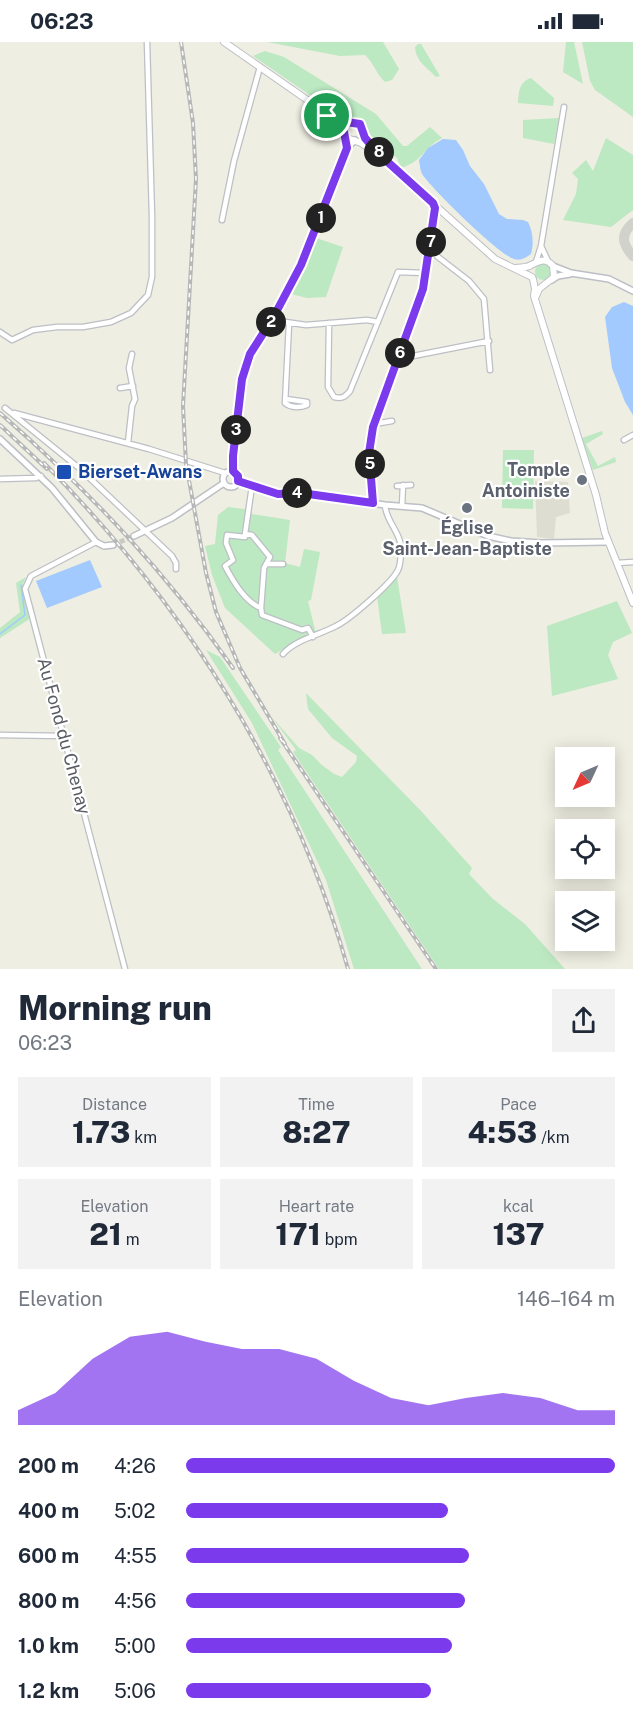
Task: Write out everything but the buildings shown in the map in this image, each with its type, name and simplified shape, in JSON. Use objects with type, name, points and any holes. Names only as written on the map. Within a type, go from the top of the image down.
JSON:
[{"type":"main road","points":[[224,42],[326,113],[350,140],[355,140],[380,155]]},
{"type":"main road","points":[[326,113],[351,123],[360,124],[363,133],[380,155],[495,259],[516,268],[538,283],[545,284]]},
{"type":"main road","points":[[345,134],[346,126],[351,123]]},
{"type":"main road","points":[[355,140],[363,133]]},
{"type":"main road","points":[[516,268],[541,260],[551,264],[555,273],[552,280],[539,289],[535,298]]},
{"type":"main road","points":[[535,263],[531,271],[535,298],[596,495],[608,542],[633,603]]},
{"type":"street","points":[[0,332],[12,340],[33,330],[83,327],[111,322],[131,314],[148,296],[152,277],[152,216],[147,42]]},
{"type":"street","points":[[222,220],[234,161],[260,67]]},
{"type":"street","points":[[535,263],[541,246],[564,107]]},
{"type":"street","points":[[345,134],[347,148]]},
{"type":"street","points":[[238,481],[238,476],[233,471],[233,456],[242,379],[250,354],[272,320],[301,265],[347,148],[355,140]]},
{"type":"street","points":[[373,503],[369,453],[374,424],[423,289],[434,220],[433,203]]},
{"type":"street","points":[[434,220],[448,217]]},
{"type":"street","points":[[541,246],[551,264],[571,273],[598,276],[633,291]]},
{"type":"street","points":[[429,250],[469,281],[484,299],[490,370]]},
{"type":"street","points":[[329,323],[327,387],[334,397],[340,399],[350,391],[398,272],[425,273]]},
{"type":"street","points":[[552,280],[571,273]]},
{"type":"street","points":[[272,320],[306,325],[372,320],[378,322]]},
{"type":"street","points":[[286,399],[289,324]]},
{"type":"street","points":[[398,359],[489,341]]},
{"type":"street","points":[[128,443],[132,406],[135,399],[129,368],[132,354]]},
{"type":"street","points":[[120,388],[133,386]]},
{"type":"street","points":[[5,408],[79,468],[171,556],[176,563],[176,569]]},
{"type":"street","points":[[12,412],[128,443],[225,474],[233,471]]},
{"type":"street","points":[[374,424],[392,420]]},
{"type":"street","points":[[624,440],[633,435]]},
{"type":"street","points":[[0,439],[41,476],[96,542],[104,546],[113,544]]},
{"type":"street","points":[[224,483],[225,474]]},
{"type":"street","points":[[0,479],[41,476]]},
{"type":"street","points":[[238,481],[278,494],[301,493],[431,510],[488,536],[511,541],[608,542]]},
{"type":"street","points":[[224,483],[232,486],[238,481]]},
{"type":"street","points":[[134,536],[172,518],[224,483]]},
{"type":"street","points":[[402,506],[400,486],[411,485]]},
{"type":"street","points":[[252,486],[245,537],[227,535],[226,543],[233,560],[225,566],[239,589],[255,606],[261,608]]},
{"type":"street","points":[[283,654],[292,646],[340,624],[360,609],[397,572],[400,560],[400,538],[387,518],[385,505]]},
{"type":"street","points":[[245,534],[252,535],[270,557],[264,568],[262,615],[302,630],[308,628],[313,637]]},
{"type":"street","name":"Au Fond du Chenay","points":[[96,542],[31,576],[25,585],[125,969]]},
{"type":"street","points":[[617,563],[633,562]]},
{"type":"street","points":[[266,564],[283,564]]},
{"type":"street","points":[[0,735],[64,736]]},
{"type":"shaded area","points":[[535,481],[568,482],[570,513],[556,517],[554,539],[537,537]]},
{"type":"green space","points":[[267,42],[383,42],[399,69],[392,80],[385,82],[365,55],[340,56]]},
{"type":"green space","points":[[566,42],[574,42],[583,84],[563,72]]},
{"type":"green space","points":[[582,42],[633,42],[633,117],[595,90],[590,81]]},
{"type":"green space","points":[[421,44],[440,76],[436,77],[420,60],[415,47]]},
{"type":"green space","points":[[265,51],[284,57],[376,114],[403,146],[407,146],[430,127],[442,138],[414,162],[401,168],[397,158],[370,135],[364,121],[336,113],[253,56]]},
{"type":"green space","points":[[531,78],[554,98],[553,106],[518,103],[522,85]]},
{"type":"green space","points":[[559,118],[554,144],[523,138],[523,120]]},
{"type":"green space","points":[[606,138],[633,155],[633,210],[611,227],[563,220],[576,194],[578,179],[572,173],[586,160],[593,171]]},
{"type":"green space","points":[[316,238],[343,247],[326,297],[307,298],[291,294],[296,286]]},
{"type":"green space","points":[[540,264],[546,264],[551,272],[549,278],[540,280],[535,275],[535,269]]},
{"type":"green space","points":[[602,431],[603,434],[586,444],[598,466],[615,457],[616,462],[593,470],[582,438]]},
{"type":"green space","points":[[503,450],[534,450],[533,509],[502,508]]},
{"type":"green space","points":[[228,507],[252,510],[252,514],[290,520],[285,563],[300,567],[304,549],[320,552],[311,600],[308,601],[316,634],[275,654],[225,608],[212,575],[205,546],[215,544],[218,515]]},
{"type":"green space","points":[[26,577],[23,584],[31,618],[0,638],[0,628],[20,612],[16,583]]},
{"type":"green space","points":[[397,577],[406,633],[382,634],[377,596]]},
{"type":"green space","points":[[617,601],[632,633],[613,642],[608,655],[618,679],[552,696],[547,626]]},
{"type":"green space","points":[[206,650],[220,657],[281,747],[278,750],[422,969],[354,969],[326,880],[252,723]]},
{"type":"green space","points":[[306,693],[422,812],[472,868],[469,874],[493,899],[525,924],[565,969],[439,969],[293,752],[296,750],[271,716],[299,748],[312,755],[334,774],[342,777],[356,762],[357,756],[332,738],[308,709]]},
{"type":"water","points":[[443,139],[456,140],[470,166],[484,184],[499,214],[507,219],[528,222],[532,238],[531,254],[519,260],[506,255],[438,193],[422,174],[419,160],[428,148]]},
{"type":"water","points":[[624,302],[633,306],[633,415],[625,402],[612,368],[605,317],[612,307]]},
{"type":"water","points":[[90,560],[102,587],[47,608],[36,581]]},
{"type":"waterway","points":[[0,634],[25,615],[21,585]]},
{"type":"taxiway","points":[[633,223],[624,235],[625,243],[633,256]]},
{"type":"tunnel","points":[[113,545],[134,536]]},
{"type":"railway","points":[[181,42],[193,123],[196,179],[183,406],[186,464],[206,573],[216,612],[240,668],[285,744]]},
{"type":"railway","points":[[0,413],[33,442],[124,533],[180,598],[233,668]]},
{"type":"railway","points":[[0,425],[47,469]]},
{"type":"railway","points":[[44,463],[95,517],[143,574],[187,634],[228,696],[265,761],[297,828],[325,898],[348,969]]},
{"type":"railway","points":[[280,738],[436,969]]},
{"type":"place","name":"Bierset-Awans","points":[[64,472]]},
{"type":"place","name":"Temple Antoiniste","points":[[582,480]]},
{"type":"place","name":"Église Saint-Jean-Baptiste","points":[[467,508]]},
{"type":"route","points":[[326,113],[330,113],[344,121],[360,124],[365,138],[380,155],[433,203],[435,208],[423,289],[373,427],[369,453],[373,503],[301,493],[278,494],[238,481],[238,476],[233,471],[242,379],[250,354],[273,318],[301,265],[347,148],[341,126],[327,116],[326,113]]}]
